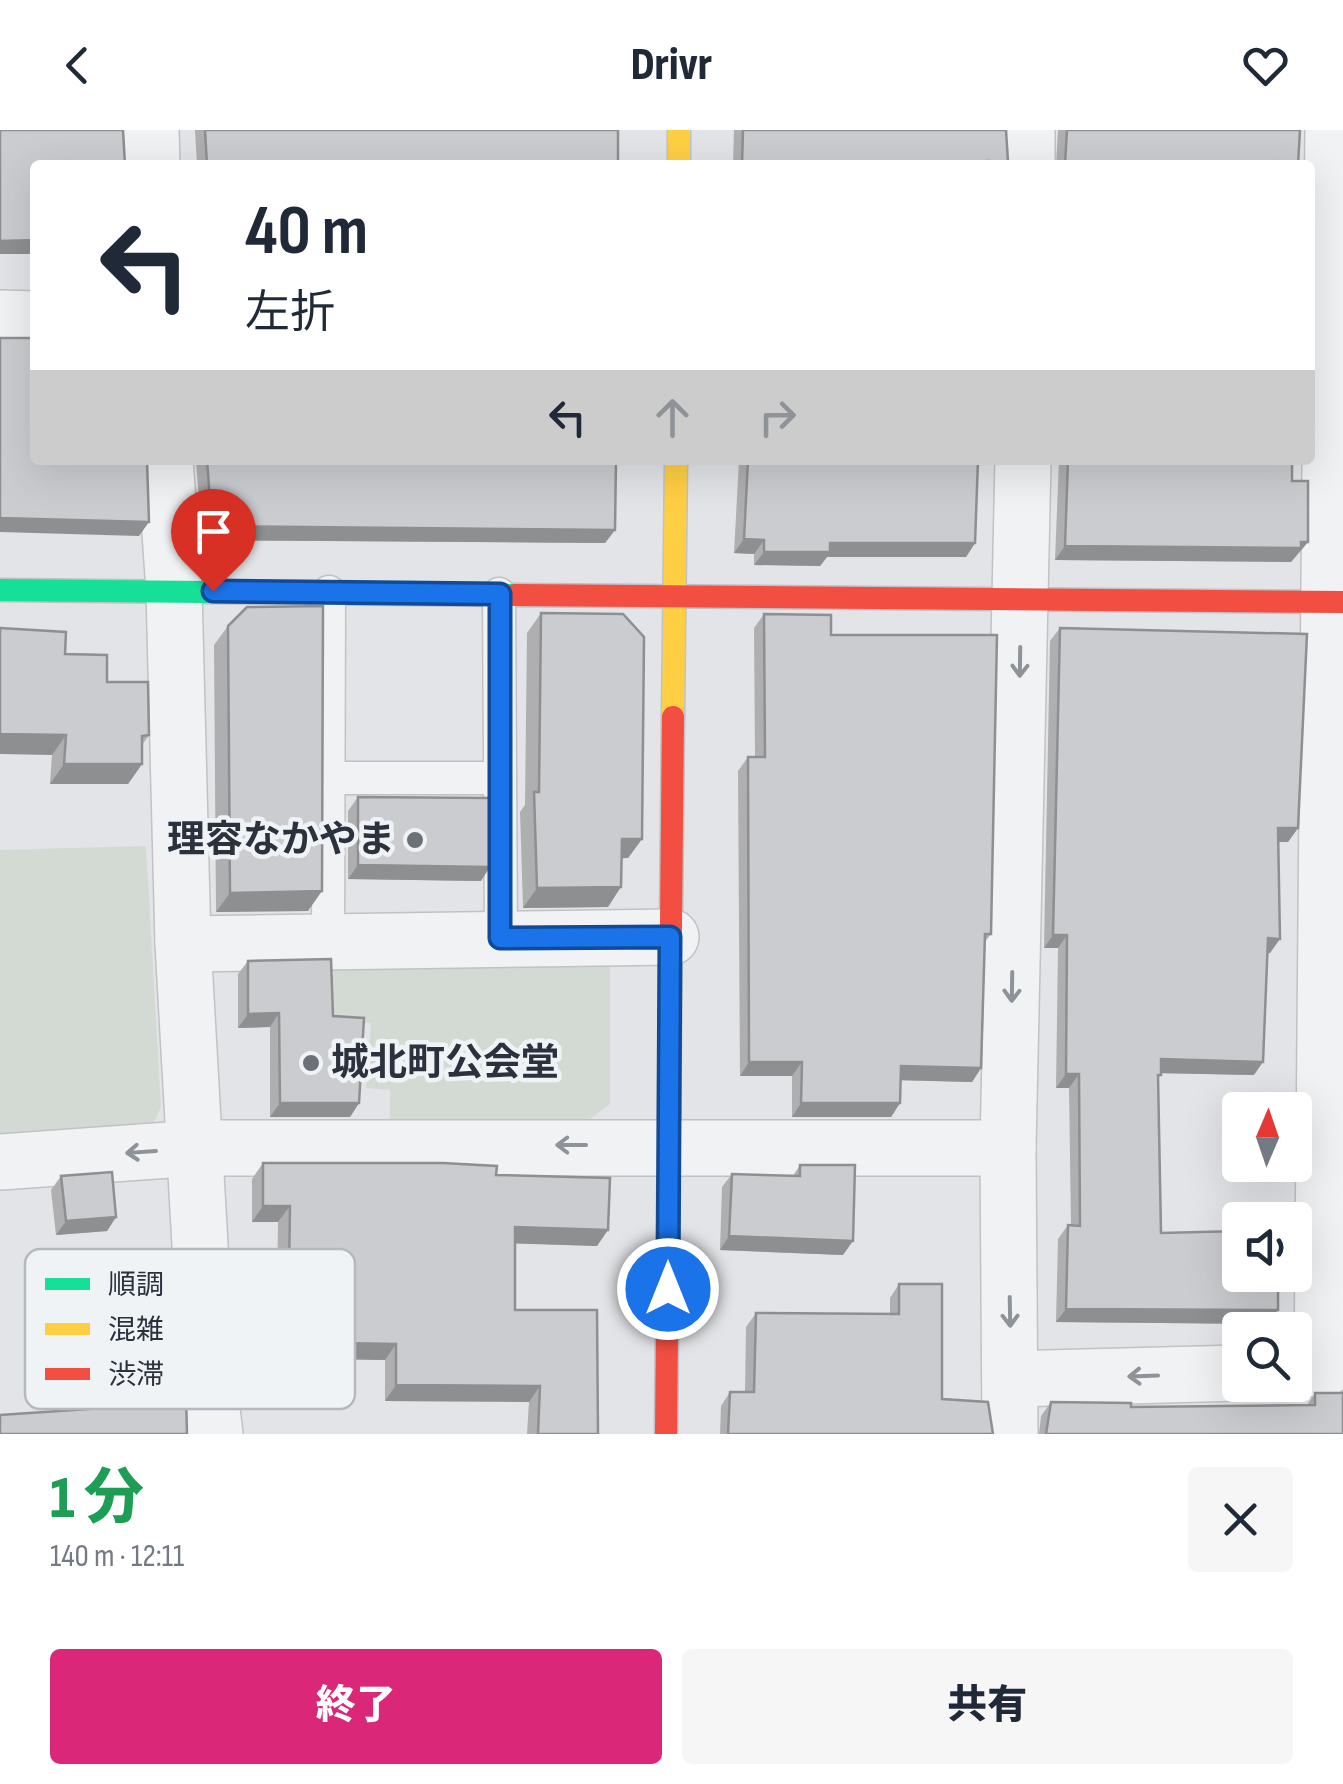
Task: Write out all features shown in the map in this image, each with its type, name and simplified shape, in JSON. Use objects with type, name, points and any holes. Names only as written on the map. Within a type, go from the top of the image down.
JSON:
[{"type":"street","points":[[152,130],[152,160]]},
{"type":"street","points":[[679,130],[679,160]]},
{"type":"street","points":[[1026,160],[1027,130]]},
{"type":"street","points":[[1320,1371],[1337,602],[1333,130]]},
{"type":"street","points":[[0,318],[30,319]]},
{"type":"street","points":[[165,465],[174,590],[182,944],[201,1249]]},
{"type":"street","points":[[666,1434],[676,465]]},
{"type":"street","points":[[1010,1434],[1008,1148],[1023,465]]},
{"type":"street","points":[[0,590],[1337,602]]},
{"type":"street","points":[[182,944],[670,937]]},
{"type":"street","points":[[0,1162],[197,1148],[1008,1148]]},
{"type":"street","points":[[1011,1380],[1222,1374]]},
{"type":"street","points":[[212,1409],[215,1434]]},
{"type":"lane","points":[[328,942],[329,592]]},
{"type":"lane","points":[[500,594],[500,938]]},
{"type":"lane","points":[[329,778],[500,778]]},
{"type":"shaded area","points":[[146,846],[161,1107],[150,1130],[0,1137],[0,850]]},
{"type":"shaded area","points":[[610,962],[610,1104],[585,1123],[390,1123],[390,1090],[366,1088],[371,1023],[332,1020],[333,963]]},
{"type":"building","points":[[0,130],[123,130],[125,160],[30,160],[30,240],[0,241]]},
{"type":"building","points":[[205,130],[618,130],[618,160],[207,160]]},
{"type":"building","points":[[743,130],[1006,130],[1008,160],[742,160]]},
{"type":"building","points":[[1067,130],[1300,130],[1298,160],[1065,160]]},
{"type":"building","points":[[0,338],[30,338],[30,465],[147,465],[149,522],[0,518]]},
{"type":"building","points":[[207,465],[616,465],[615,530],[212,526]]},
{"type":"building","points":[[748,465],[978,465],[975,543],[830,543],[830,552],[764,552],[764,540],[744,539]]},
{"type":"building","points":[[1068,465],[1292,465],[1292,481],[1308,481],[1308,542],[1301,542],[1301,548],[1065,546]]},
{"type":"building","points":[[323,606],[322,891],[230,893],[228,626],[247,607]]},
{"type":"building","points":[[541,613],[623,614],[644,637],[642,839],[622,839],[621,887],[537,888],[534,792],[539,792]]},
{"type":"building","points":[[764,614],[831,615],[831,635],[997,635],[991,934],[985,934],[981,1068],[901,1066],[900,1103],[801,1103],[802,1062],[749,1062],[748,757],[765,757]]},
{"type":"building","points":[[0,628],[66,632],[65,654],[107,655],[107,682],[148,682],[149,735],[142,736],[142,764],[64,764],[66,735],[0,734]]},
{"type":"building","points":[[1060,628],[1307,634],[1298,828],[1278,828],[1280,939],[1268,938],[1263,1062],[1161,1059],[1158,1075],[1161,1233],[1222,1231],[1222,1292],[1278,1292],[1278,1310],[1066,1309],[1068,1225],[1080,1226],[1079,1074],[1066,1074],[1067,935],[1053,935]]},
{"type":"building","points":[[358,797],[490,798],[490,867],[358,865]]},
{"type":"building","name":"城北町公会堂","points":[[331,959],[333,1016],[364,1018],[359,1103],[280,1103],[279,1013],[248,1014],[248,961]]},
{"type":"building","points":[[263,1163],[443,1163],[497,1166],[496,1175],[610,1178],[608,1230],[515,1227],[515,1310],[597,1310],[598,1434],[538,1434],[540,1386],[396,1385],[396,1344],[355,1343],[355,1249],[289,1249],[290,1206],[263,1206]]},
{"type":"building","points":[[800,1165],[855,1165],[853,1241],[729,1236],[732,1174],[800,1176]]},
{"type":"building","points":[[112,1172],[116,1217],[66,1221],[61,1176]]},
{"type":"building","points":[[899,1284],[942,1284],[942,1399],[988,1402],[993,1434],[728,1434],[730,1392],[754,1392],[756,1313],[899,1314]]},
{"type":"building","points":[[1315,1393],[1343,1393],[1343,1434],[1046,1434],[1051,1402],[1131,1403],[1131,1407],[1315,1405]]},
{"type":"building","points":[[87,1409],[186,1409],[187,1434],[0,1434],[0,1415]]},
{"type":"traffic: fast","points":[[0,590],[515,595]]},
{"type":"traffic: slow","points":[[679,130],[679,160]]},
{"type":"traffic: slow","points":[[673,717],[676,465]]},
{"type":"traffic: jam","points":[[515,595],[1343,602]]},
{"type":"traffic: jam","points":[[666,1434],[673,717]]},
{"type":"place","name":"理容なかやま","points":[[415,840]]},
{"type":"place","name":"城北町公会堂","points":[[311,1063]]},
{"type":"route","points":[[213,591],[500,594],[500,938],[670,937],[668,1289]]}]
